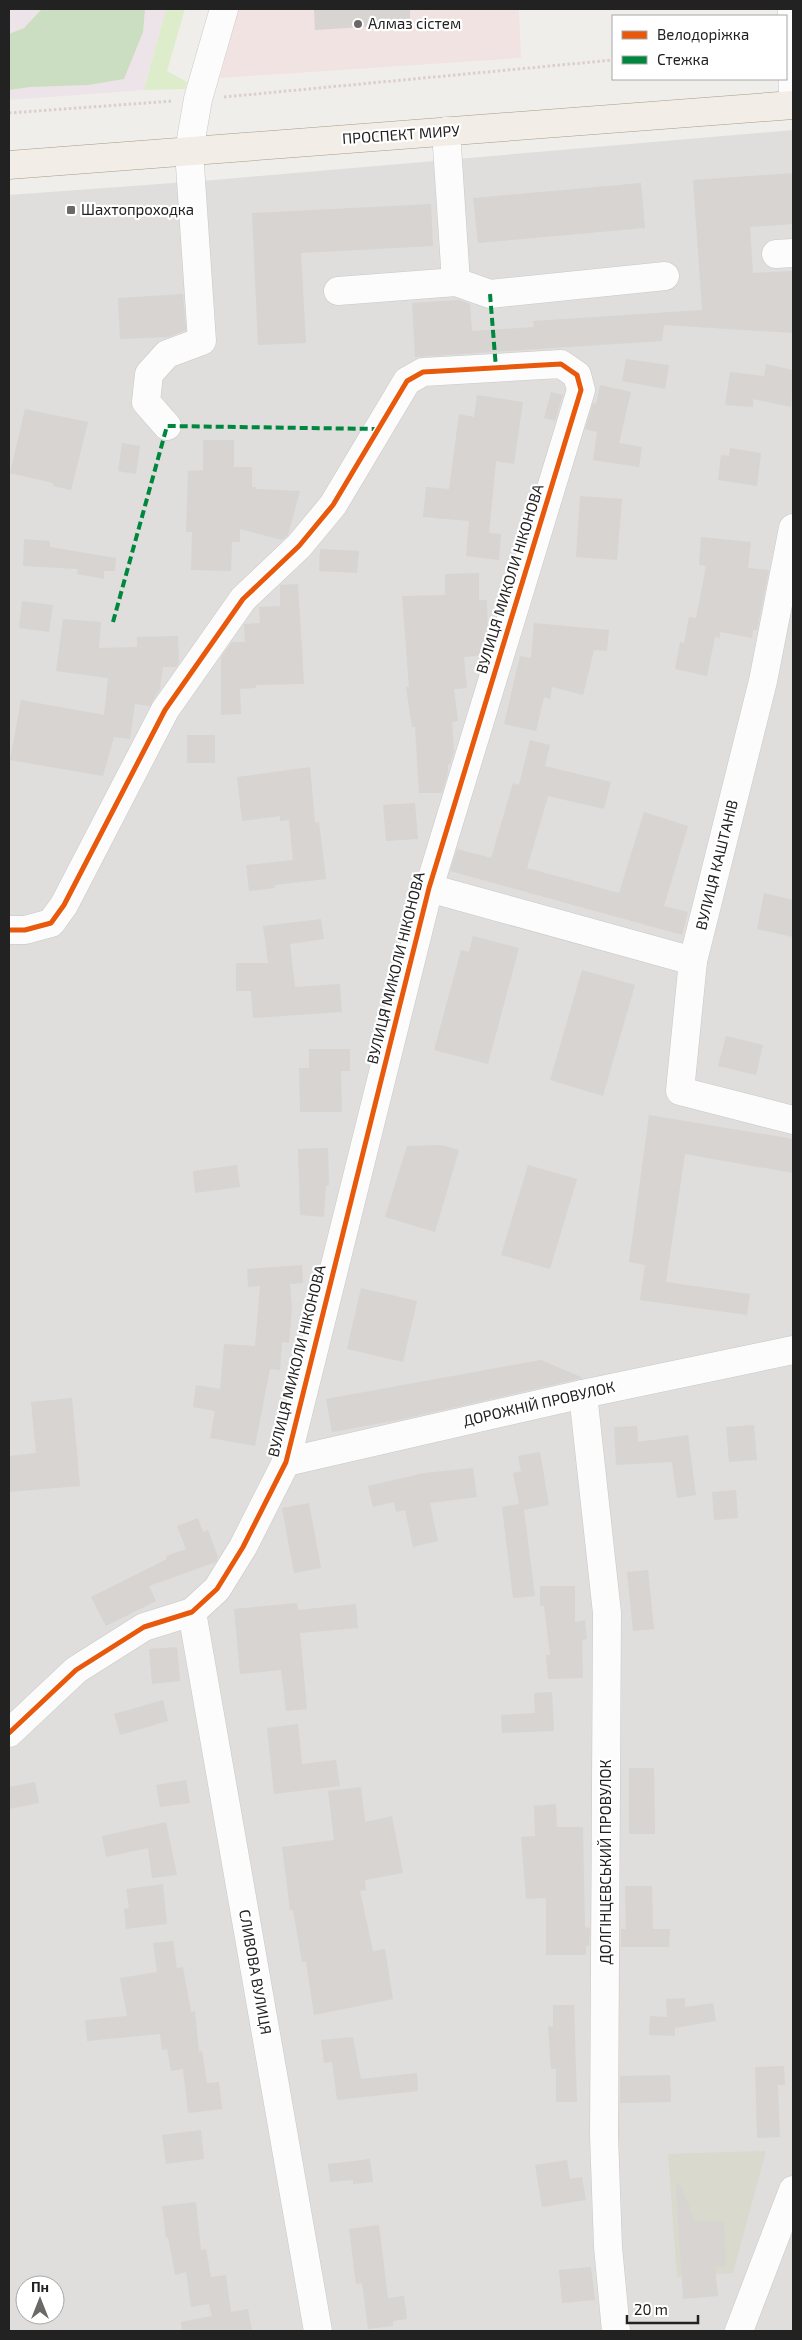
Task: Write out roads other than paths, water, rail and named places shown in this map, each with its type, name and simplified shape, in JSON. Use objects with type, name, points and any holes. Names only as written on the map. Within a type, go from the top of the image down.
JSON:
[{"type":"main road","name":"ПРОСПЕКТ МИРУ","points":[[9,165],[793,105]]},
{"type":"street","points":[[167,426],[146,402],[149,374],[167,354],[202,341],[188,151],[198,99],[224,9]]},
{"type":"street","points":[[792,9],[793,105]]},
{"type":"street","points":[[446,131],[456,282]]},
{"type":"street","points":[[338,291],[456,282],[490,294],[665,276]]},
{"type":"street","name":"ВУЛИЦЯ МИКОЛИ НІКОНОВА","points":[[9,930],[25,930],[51,923],[56,917],[165,710],[243,599],[299,546],[333,505],[407,381],[423,372],[561,364],[578,375],[581,390],[429,888],[286,1462],[243,1547],[217,1589],[192,1612]]},
{"type":"street","name":"ВУЛИЦЯ КАШТАНІВ","points":[[793,528],[763,681],[693,962],[680,1091],[793,1120]]},
{"type":"street","points":[[429,888],[693,962]]},
{"type":"street","name":"ДОРОЖНІЙ ПРОВУЛОК","points":[[286,1462],[583,1394],[793,1350]]},
{"type":"street","name":"ДОЛГІНЦЕВСЬКИЙ ПРОВУЛОК","points":[[583,1394],[607,1613],[604,2135],[608,2247],[616,2331]]},
{"type":"street","points":[[9,1733],[76,1670],[144,1627],[192,1612]]},
{"type":"street","name":"СЛИВОВА ВУЛИЦЯ","points":[[192,1612],[318,2331]]},
{"type":"street","points":[[739,2331],[793,2190]]},
{"type":"place","name":"Алмаз сістем","points":[[358,24]]},
{"type":"place","name":"Шахтопроходка","points":[[71,210]]}]
